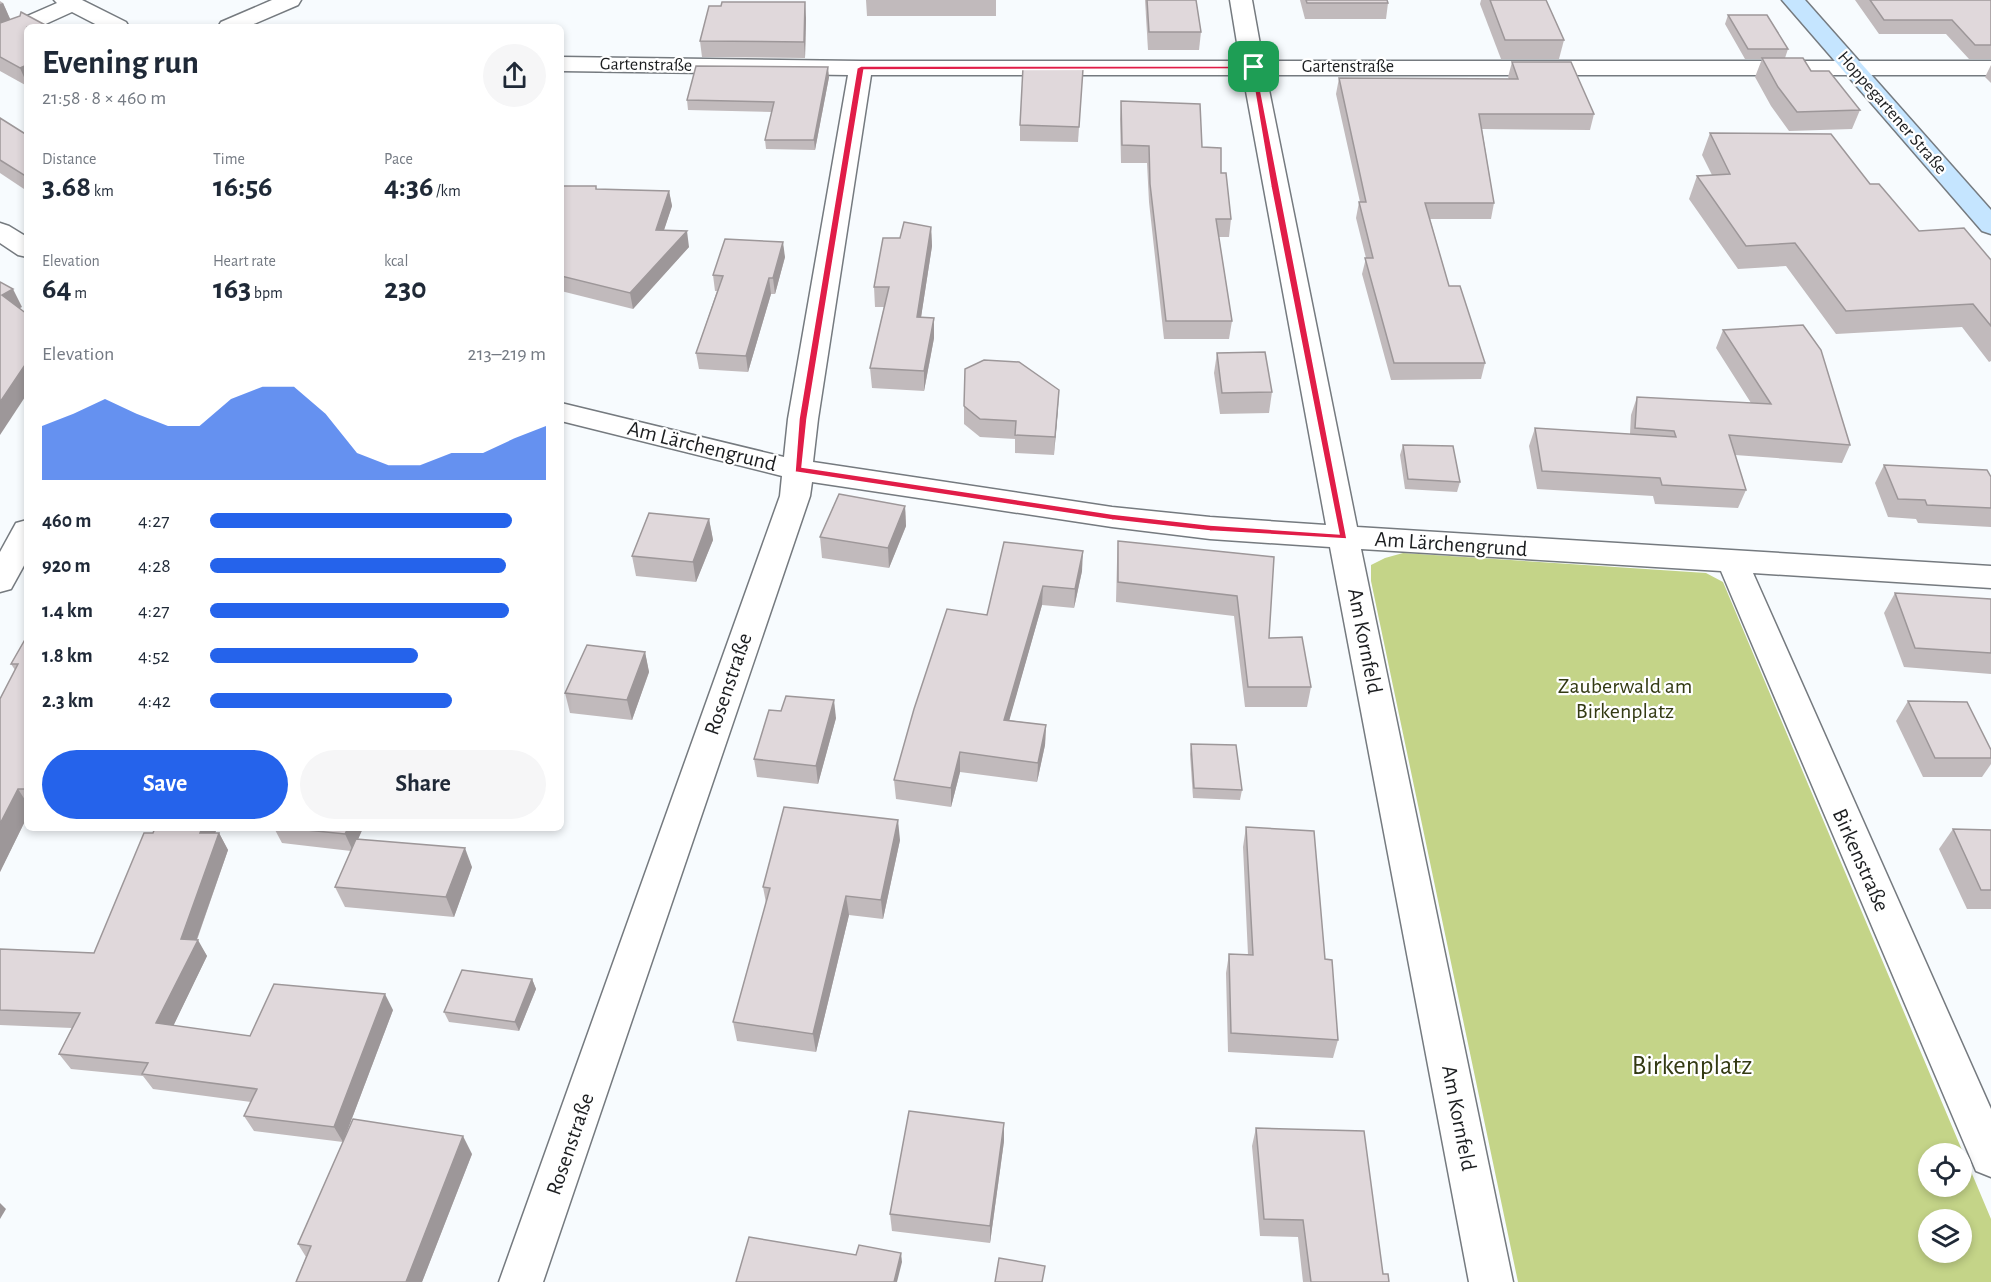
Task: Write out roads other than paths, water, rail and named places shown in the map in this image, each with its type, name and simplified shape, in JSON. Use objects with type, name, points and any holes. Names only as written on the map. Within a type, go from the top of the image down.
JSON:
[{"type":"main road","name":"Hoppegartener Straße","points":[[1794,0],[1991,226]]},
{"type":"street","points":[[237,24],[290,0]]},
{"type":"street","name":"Am Kornfeld","points":[[1240,0],[1274,187],[1491,1282]]},
{"type":"street","points":[[24,24],[69,2],[112,24]]},
{"type":"street","points":[[0,36],[24,24]]},
{"type":"street","name":"Gartenstraße","points":[[564,64],[861,68],[1991,68]]},
{"type":"street","name":"Rosenstraße","points":[[521,1282],[795,496],[803,419],[861,68]]},
{"type":"street","points":[[0,231],[24,247]]},
{"type":"street","name":"Am Lärchengrund","points":[[564,413],[798,470],[1112,517],[1210,528],[1991,577]]},
{"type":"street","points":[[0,581],[24,537]]},
{"type":"street","name":"Birkenstraße","points":[[1734,562],[1740,581],[1991,1157]]},
{"type":"park label","name":"Zauberwald am Birkenplatz","points":[[1625,698]]},
{"type":"park label","name":"Birkenplatz","points":[[1692,1065]]}]
